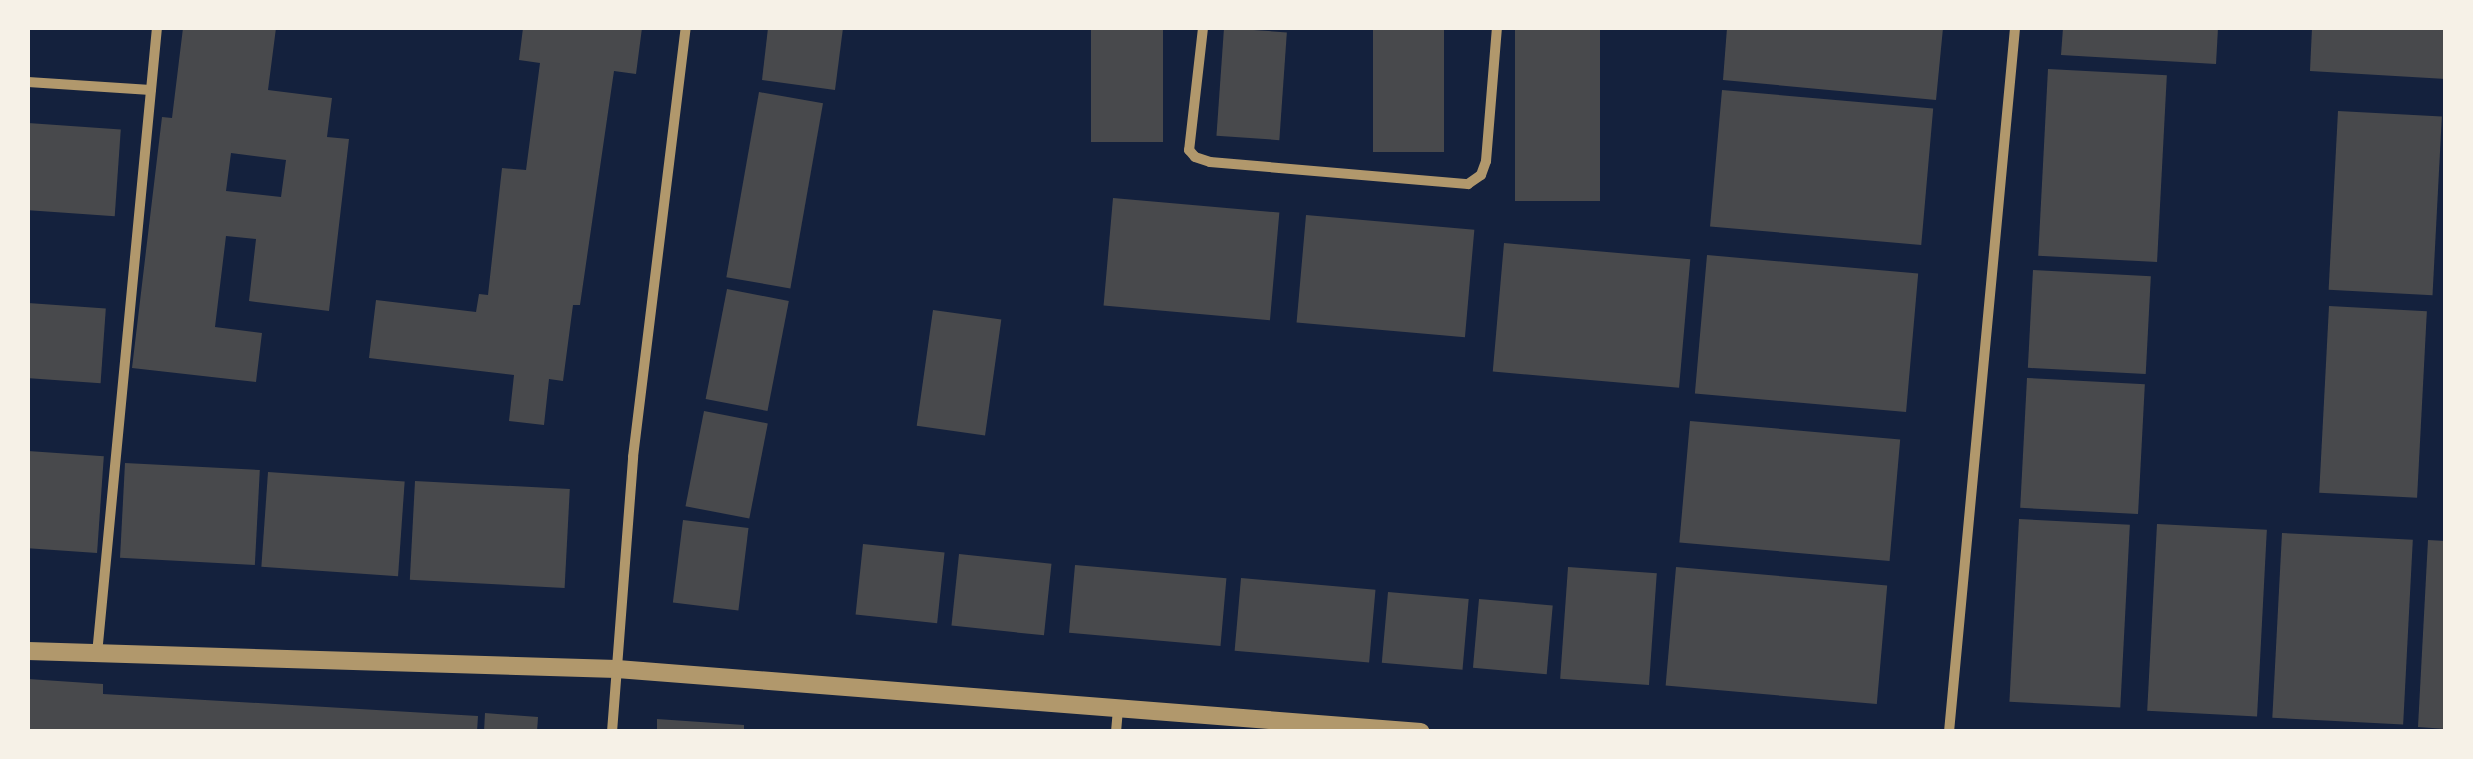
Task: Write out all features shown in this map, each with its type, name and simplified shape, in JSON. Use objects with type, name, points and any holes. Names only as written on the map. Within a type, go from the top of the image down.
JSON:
[{"type":"street","points":[[97,655],[157,28]]},
{"type":"street","points":[[612,732],[633,457],[686,28]]},
{"type":"street","points":[[1204,28],[1189,150],[1195,157],[1210,162],[1468,184],[1480,174],[1486,161],[1497,28]]},
{"type":"street","points":[[1949,732],[2014,28]]},
{"type":"street","points":[[28,82],[150,90]]},
{"type":"street","points":[[28,651],[617,668],[1118,711],[1421,732]]},
{"type":"street","points":[[1116,732],[1118,711]]},
{"type":"building","points":[[183,28],[276,28],[268,90],[332,98],[327,137],[349,139],[329,311],[249,301],[256,239],[226,236],[215,327],[262,333],[256,382],[132,368],[162,117],[172,118]],"holes":[[[231,153],[286,160],[281,197],[226,191]]]},
{"type":"building","points":[[523,28],[642,28],[636,74],[614,71],[580,305],[573,305],[563,381],[549,379],[544,425],[509,421],[514,375],[369,358],[376,300],[476,312],[479,294],[488,295],[502,168],[526,170],[540,63],[519,60]]},
{"type":"building","points":[[768,28],[843,28],[835,90],[762,80]]},
{"type":"building","points":[[1091,28],[1163,28],[1163,142],[1091,142]]},
{"type":"building","points":[[1224,28],[1287,32],[1279,140],[1216,136]]},
{"type":"building","points":[[1373,28],[1444,28],[1444,152],[1373,152]]},
{"type":"building","points":[[1515,28],[1600,28],[1600,201],[1515,201]]},
{"type":"building","points":[[1727,28],[1943,28],[1936,100],[1723,80]]},
{"type":"building","points":[[2063,28],[2218,28],[2216,64],[2061,55]]},
{"type":"building","points":[[2312,28],[2446,28],[2446,79],[2310,71]]},
{"type":"building","points":[[2048,69],[2167,75],[2157,262],[2038,256]]},
{"type":"building","points":[[1722,90],[1933,108],[1921,245],[1710,226]]},
{"type":"building","points":[[759,92],[823,103],[790,288],[726,277]]},
{"type":"building","points":[[2338,111],[2442,116],[2432,295],[2329,290]]},
{"type":"building","points":[[28,123],[121,129],[115,216],[28,210]]},
{"type":"building","points":[[1113,198],[1279,213],[1270,320],[1104,306]]},
{"type":"building","points":[[1306,215],[1474,230],[1465,337],[1297,323]]},
{"type":"building","points":[[1504,243],[1690,259],[1679,388],[1493,372]]},
{"type":"building","points":[[1707,255],[1918,273],[1906,412],[1695,393]]},
{"type":"building","points":[[2033,270],[2151,276],[2146,374],[2028,368]]},
{"type":"building","points":[[727,289],[789,301],[767,411],[706,399]]},
{"type":"building","points":[[28,303],[106,308],[101,383],[28,378]]},
{"type":"building","points":[[2329,306],[2427,311],[2417,498],[2319,493]]},
{"type":"building","points":[[933,310],[1001,320],[985,435],[917,426]]},
{"type":"building","points":[[2027,378],[2145,384],[2138,514],[2020,508]]},
{"type":"building","points":[[704,411],[768,423],[749,519],[685,506]]},
{"type":"building","points":[[1690,421],[1900,439],[1890,561],[1679,543]]},
{"type":"building","points":[[28,451],[104,456],[97,553],[28,548]]},
{"type":"building","points":[[125,463],[260,470],[255,565],[120,558]]},
{"type":"building","points":[[268,472],[405,482],[398,576],[261,567]]},
{"type":"building","points":[[415,481],[570,489],[565,588],[410,580]]},
{"type":"building","points":[[2019,519],[2130,525],[2120,708],[2009,702]]},
{"type":"building","points":[[683,520],[749,528],[738,610],[673,602]]},
{"type":"building","points":[[2157,524],[2267,530],[2257,717],[2147,711]]},
{"type":"building","points":[[2282,533],[2413,540],[2403,725],[2272,718]]},
{"type":"building","points":[[2428,540],[2446,541],[2446,729],[2418,727]]},
{"type":"building","points":[[863,544],[945,553],[937,623],[856,615]]},
{"type":"building","points":[[959,554],[1051,564],[1044,635],[951,626]]},
{"type":"building","points":[[1075,565],[1226,578],[1220,646],[1069,633]]},
{"type":"building","points":[[1568,567],[1657,573],[1649,685],[1560,679]]},
{"type":"building","points":[[1676,567],[1887,585],[1877,704],[1666,686]]},
{"type":"building","points":[[1241,578],[1375,590],[1369,662],[1235,651]]},
{"type":"building","points":[[1388,592],[1469,599],[1463,670],[1382,663]]},
{"type":"building","points":[[1479,599],[1553,605],[1547,674],[1473,668]]},
{"type":"building","points":[[28,679],[103,684],[103,694],[478,716],[477,732],[28,732]]},
{"type":"building","points":[[485,713],[538,717],[537,732],[484,732]]},
{"type":"building","points":[[657,719],[744,725],[744,732],[657,732]]}]
